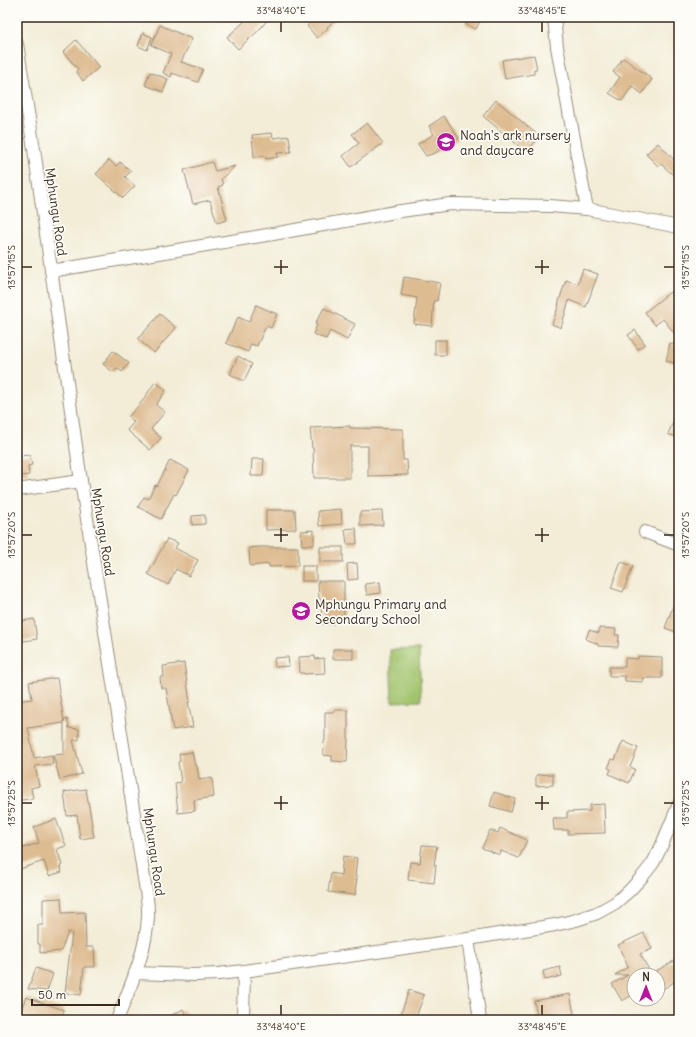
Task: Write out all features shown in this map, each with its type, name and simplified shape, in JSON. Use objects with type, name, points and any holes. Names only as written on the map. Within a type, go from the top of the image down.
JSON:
[{"type":"street","points":[[554,17],[557,47],[587,209]]},
{"type":"street","name":"Mphungu Road","points":[[17,44],[34,149],[81,481],[146,892],[148,915],[144,944],[135,973],[117,1020]]},
{"type":"street","points":[[51,271],[401,211],[450,204],[550,206],[587,209],[679,227]]},
{"type":"street","points":[[17,490],[81,481]]},
{"type":"street","points":[[645,532],[679,545]]},
{"type":"street","points":[[135,973],[194,975],[244,971],[468,940],[576,920],[597,913],[616,903],[629,891],[653,863],[679,804]]},
{"type":"street","points":[[468,940],[480,1020]]},
{"type":"street","points":[[243,1020],[244,971]]},
{"type":"green space","points":[[419,649],[421,701],[392,702],[390,650]]},
{"type":"building","points":[[239,17],[270,17],[258,31],[238,49],[227,37],[244,22]]},
{"type":"building","points":[[317,17],[339,17],[317,38],[307,26]]},
{"type":"building","points":[[469,17],[482,17],[476,29],[465,24]]},
{"type":"building","points":[[160,25],[192,39],[181,62],[203,69],[198,82],[172,73],[171,77],[163,73],[171,54],[151,45]]},
{"type":"building","points":[[143,33],[152,37],[147,50],[138,46]]},
{"type":"building","points":[[76,40],[99,67],[83,81],[76,71],[78,69],[63,52]]},
{"type":"building","points":[[534,55],[537,69],[534,69],[534,74],[505,79],[502,60]]},
{"type":"building","points":[[623,58],[652,79],[642,94],[632,86],[622,101],[609,93],[620,77],[613,72]]},
{"type":"building","points":[[150,72],[168,79],[163,92],[145,85]]},
{"type":"building","points":[[496,100],[540,137],[526,152],[483,116]]},
{"type":"building","points":[[444,116],[459,138],[435,153],[426,156],[418,144],[434,134],[429,126]]},
{"type":"building","points":[[367,123],[383,143],[351,167],[343,156],[359,143],[352,134]]},
{"type":"building","points":[[272,133],[273,138],[289,136],[291,152],[277,153],[278,157],[266,159],[265,156],[254,157],[252,135]]},
{"type":"building","points":[[658,143],[679,165],[679,180],[661,164],[658,166],[646,154]]},
{"type":"building","points":[[109,160],[116,166],[120,162],[131,171],[125,177],[135,186],[123,198],[96,174]]},
{"type":"building","points":[[212,162],[215,171],[235,166],[221,179],[223,185],[218,187],[227,220],[217,223],[210,200],[193,204],[184,170]]},
{"type":"building","points":[[583,269],[598,274],[586,307],[569,300],[561,328],[552,324],[566,280],[578,284]]},
{"type":"building","points":[[404,277],[440,283],[437,301],[434,300],[432,326],[414,324],[417,298],[401,295]]},
{"type":"building","points":[[670,292],[679,303],[679,339],[663,319],[655,325],[645,312]]},
{"type":"building","points":[[256,305],[277,314],[271,328],[266,326],[257,346],[251,344],[248,352],[226,343],[238,317],[249,322]]},
{"type":"building","points":[[324,308],[355,324],[347,340],[330,331],[326,339],[313,334],[317,325],[315,324]]},
{"type":"building","points":[[160,314],[176,328],[154,353],[138,339]]},
{"type":"building","points":[[635,330],[645,344],[638,349],[628,335]]},
{"type":"building","points":[[435,340],[446,340],[446,355],[435,355]]},
{"type":"building","points":[[670,343],[679,346],[679,364],[666,361]]},
{"type":"building","points":[[113,351],[129,363],[122,372],[117,368],[113,372],[103,364]]},
{"type":"building","points":[[238,356],[252,364],[244,381],[230,374]]},
{"type":"building","points":[[155,382],[166,390],[156,405],[165,412],[151,429],[161,438],[150,450],[127,430],[134,422],[128,417],[141,403]]},
{"type":"building","points":[[679,408],[679,438],[668,434]]},
{"type":"building","points":[[350,426],[350,428],[403,429],[403,460],[407,460],[408,475],[368,476],[368,446],[350,446],[350,478],[314,478],[313,448],[310,428]]},
{"type":"building","points":[[30,455],[32,465],[28,466],[29,475],[20,476],[18,456]]},
{"type":"building","points":[[252,459],[264,459],[263,476],[251,476]]},
{"type":"building","points":[[170,460],[189,470],[161,519],[138,507],[144,497],[148,499],[155,485],[157,486]]},
{"type":"building","points":[[341,509],[342,524],[319,526],[318,511]]},
{"type":"building","points":[[266,510],[295,510],[296,529],[266,530]]},
{"type":"building","points":[[382,511],[383,525],[360,526],[360,512]]},
{"type":"building","points":[[205,515],[205,524],[192,525],[192,516]]},
{"type":"building","points":[[356,528],[357,544],[347,544],[345,529]]},
{"type":"building","points":[[314,530],[314,545],[302,545],[301,531]]},
{"type":"building","points":[[167,539],[178,543],[175,548],[198,560],[189,576],[176,569],[168,585],[148,574]]},
{"type":"building","points":[[298,547],[298,566],[269,567],[269,564],[250,566],[249,548]]},
{"type":"building","points":[[320,547],[343,547],[343,562],[320,562]]},
{"type":"building","points":[[621,562],[633,566],[623,592],[611,588]]},
{"type":"building","points":[[357,563],[358,579],[348,580],[347,564]]},
{"type":"building","points":[[302,566],[316,566],[316,581],[302,581]]},
{"type":"building","points":[[318,581],[344,581],[344,618],[334,619],[334,624],[322,624],[321,599],[319,599]]},
{"type":"building","points":[[380,582],[381,593],[367,595],[365,584]]},
{"type":"building","points":[[678,593],[679,594],[679,633],[665,628]]},
{"type":"building","points":[[34,619],[37,639],[17,642],[17,622]]},
{"type":"building","points":[[599,628],[616,629],[615,635],[619,635],[618,647],[598,646],[598,644],[586,639],[589,630],[599,633]]},
{"type":"building","points":[[333,649],[353,649],[353,659],[333,659]]},
{"type":"building","points":[[315,656],[315,659],[324,658],[325,673],[300,673],[299,657]]},
{"type":"building","points":[[638,656],[662,657],[662,678],[643,678],[643,682],[625,681],[625,676],[609,676],[609,667],[625,667],[625,658],[638,659]]},
{"type":"building","points":[[288,657],[289,666],[275,667],[274,658]]},
{"type":"building","points":[[184,663],[190,702],[188,702],[193,727],[173,730],[166,688],[161,688],[160,677],[164,677],[163,666]]},
{"type":"building","points":[[57,678],[64,722],[64,719],[67,719],[69,728],[79,729],[79,740],[73,740],[82,774],[60,780],[53,755],[64,754],[64,723],[28,728],[34,758],[52,755],[53,764],[35,766],[39,786],[31,788],[33,798],[17,801],[17,792],[19,792],[17,781],[17,701],[32,699],[29,682]]},
{"type":"building","points":[[334,710],[348,710],[347,762],[332,761],[332,756],[323,755],[325,741],[325,712],[334,712]]},
{"type":"building","points":[[623,741],[638,748],[630,767],[635,769],[629,783],[609,774],[611,769],[608,768],[612,759],[615,760]]},
{"type":"building","points":[[192,752],[195,766],[197,766],[199,780],[212,778],[214,797],[194,800],[195,811],[178,813],[175,783],[181,782],[178,762],[180,761],[179,754]]},
{"type":"building","points":[[553,774],[553,785],[536,786],[536,775]]},
{"type":"building","points":[[86,789],[94,837],[80,839],[77,815],[67,816],[64,792]]},
{"type":"building","points":[[494,792],[515,799],[511,812],[490,806]]},
{"type":"building","points":[[604,804],[605,833],[568,834],[568,830],[554,830],[553,818],[567,818],[567,812],[590,811],[590,805]]},
{"type":"building","points":[[56,819],[66,846],[57,849],[62,865],[60,866],[62,872],[49,876],[44,861],[17,870],[17,850],[39,843],[34,827]]},
{"type":"building","points":[[500,828],[527,840],[519,858],[501,851],[500,855],[482,848],[490,830],[498,833]]},
{"type":"building","points":[[422,845],[437,846],[434,865],[436,865],[434,883],[408,880],[410,862],[420,863]]},
{"type":"building","points":[[343,856],[357,858],[355,895],[328,892],[331,873],[341,875]]},
{"type":"building","points":[[61,898],[62,913],[85,912],[86,947],[94,947],[95,967],[84,967],[81,995],[65,993],[72,933],[68,932],[61,951],[40,953],[40,944],[38,944],[38,925],[43,925],[43,899]]},
{"type":"building","points":[[644,933],[652,949],[640,954],[647,967],[628,967],[618,945]]},
{"type":"building","points":[[674,961],[679,969],[679,979],[666,987],[666,967],[664,967]]},
{"type":"building","points":[[560,967],[562,976],[545,980],[543,971]]},
{"type":"building","points":[[36,968],[53,974],[47,991],[28,989]]},
{"type":"building","points":[[626,968],[626,975],[615,975]]},
{"type":"building","points":[[626,976],[626,999],[622,1001],[612,984]]},
{"type":"building","points":[[409,990],[424,995],[415,1020],[399,1020]]},
{"type":"building","points":[[570,994],[574,1014],[538,1020],[534,1001]]},
{"type":"building","points":[[26,997],[64,1010],[61,1020],[17,1020]]},
{"type":"building","points":[[183,1009],[189,1020],[163,1020]]},
{"type":"place","name":"Noah's ark nursery and daycare","points":[[446,142]]},
{"type":"place","name":"Mphungu Primary and Secondary School","points":[[301,611]]}]
